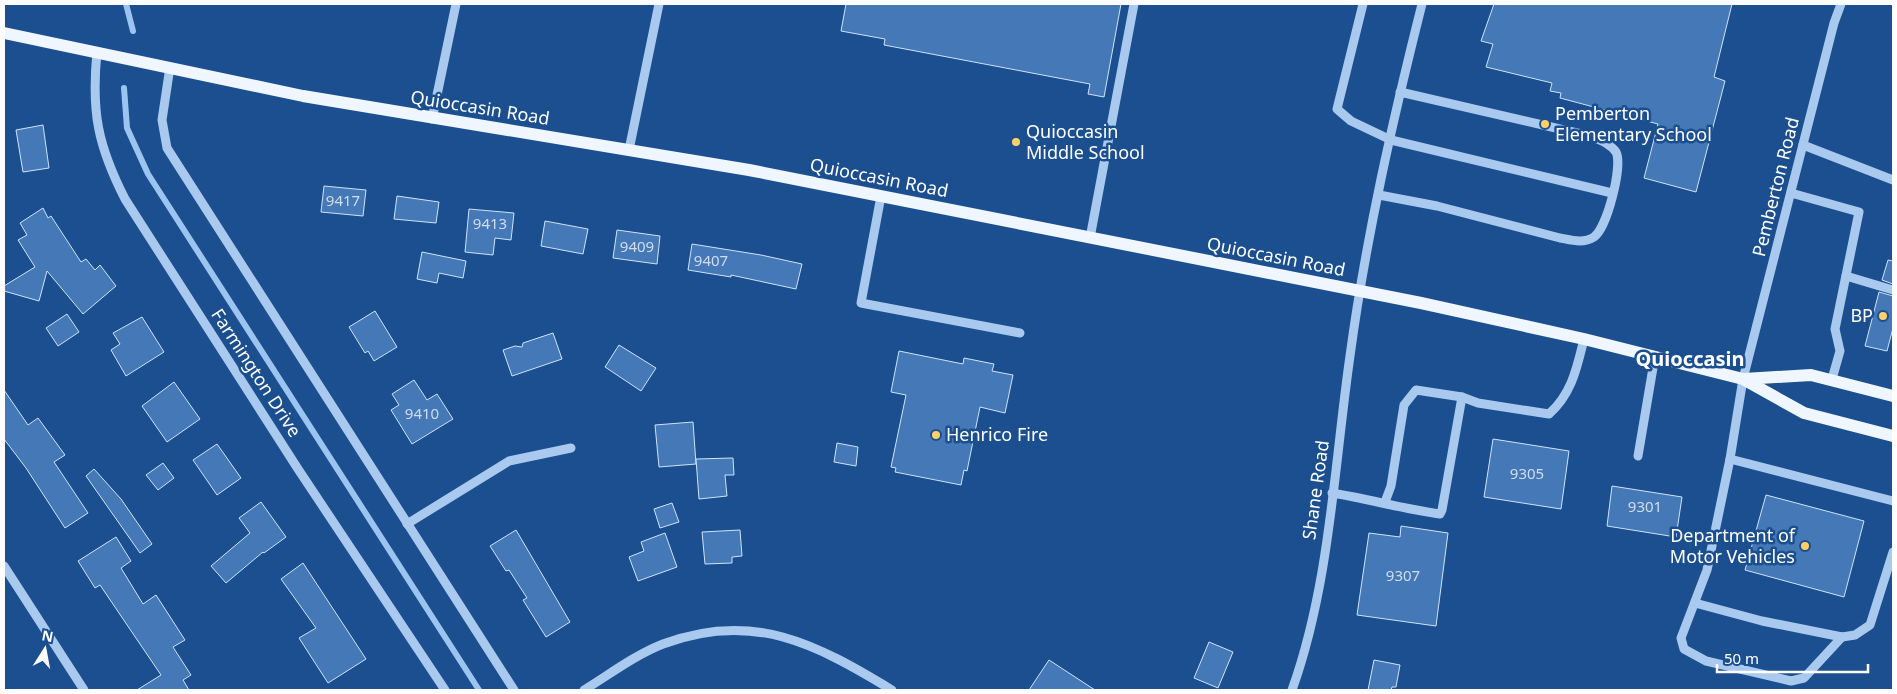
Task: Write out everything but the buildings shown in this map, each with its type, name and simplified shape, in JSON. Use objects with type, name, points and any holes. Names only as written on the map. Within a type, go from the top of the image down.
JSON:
[{"type":"main road","name":"Quioccasin Road","points":[[4,34],[303,96],[432,119],[749,170],[1360,291],[1584,339],[1743,378],[1804,413],[1893,436]]},
{"type":"main road","name":"Quioccasin Road","points":[[1743,378],[1811,375],[1893,396]]},
{"type":"street","points":[[432,119],[456,4]]},
{"type":"street","points":[[628,150],[659,4]]},
{"type":"street","points":[[1090,238],[1134,4]]},
{"type":"street","points":[[1363,4],[1337,109],[1351,121],[1391,140],[1612,193]]},
{"type":"street","name":"Shane Road","points":[[1292,690],[1314,614],[1360,291],[1400,92],[1422,4]]},
{"type":"street","name":"Pemberton Road","points":[[1841,4],[1834,23],[1743,378],[1730,459],[1708,570],[1682,638],[1684,648],[1706,661],[1791,681],[1804,678],[1842,638]]},
{"type":"street","name":"Farmington Drive","points":[[97,52],[94,86],[97,122],[109,168],[125,199],[298,469],[445,690]]},
{"type":"street","points":[[170,67],[162,120],[167,148],[514,690]]},
{"type":"street","points":[[1380,195],[1437,206],[1576,241],[1587,240],[1596,235],[1602,227],[1612,193],[1618,158],[1609,145],[1601,140],[1400,92]]},
{"type":"street","points":[[1803,145],[1893,180]]},
{"type":"street","points":[[1791,193],[1859,212],[1835,330],[1840,351],[1832,379]]},
{"type":"street","points":[[881,196],[861,303],[1020,332]]},
{"type":"street","points":[[1846,276],[1893,290]]},
{"type":"street","points":[[1386,502],[1391,486],[1404,405],[1416,390],[1462,397],[1478,404],[1548,414],[1566,396],[1573,382],[1584,339]]},
{"type":"street","points":[[1638,456],[1655,356]]},
{"type":"street","points":[[1332,493],[1386,502],[1400,508],[1440,514],[1462,397]]},
{"type":"street","points":[[407,524],[509,461],[570,448]]},
{"type":"street","points":[[1730,459],[1893,501]]},
{"type":"street","points":[[1695,603],[1762,621],[1842,638],[1855,636],[1870,624],[1893,552]]},
{"type":"street","points":[[4,566],[84,690]]},
{"type":"street","points":[[584,690],[623,664],[662,644],[693,634],[724,630],[778,634],[812,645],[892,690]]},
{"type":"waterway","points":[[126,4],[133,31]]},
{"type":"waterway","points":[[124,88],[127,128],[148,174],[479,690]]},
{"type":"place","name":"Pemberton Elementary School","points":[[1545,124]]},
{"type":"place","name":"Quioccasin Middle School","points":[[1016,142]]},
{"type":"place","name":"BP","points":[[1883,316]]},
{"type":"place","name":"Henrico Fire","points":[[936,435]]},
{"type":"place","name":"Department of Motor Vehicles","points":[[1805,546]]},
{"type":"district","name":"Quioccasin","points":[[1690,359]]}]
